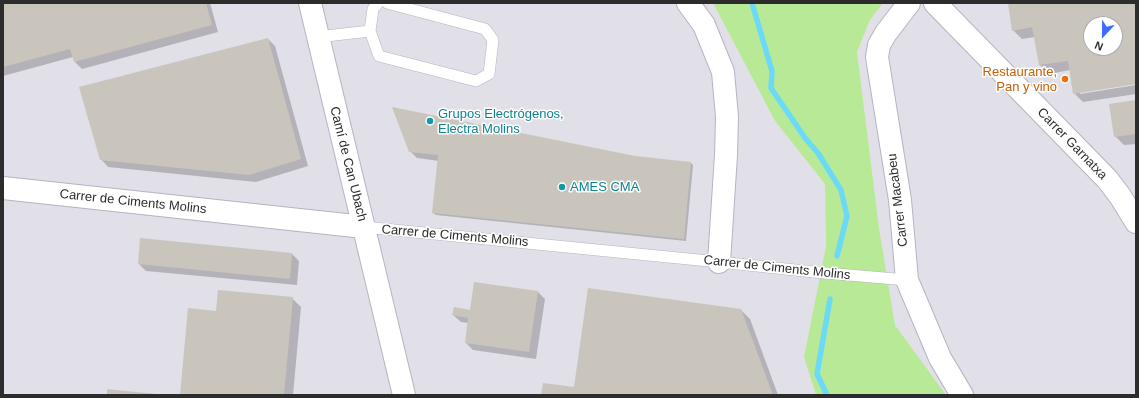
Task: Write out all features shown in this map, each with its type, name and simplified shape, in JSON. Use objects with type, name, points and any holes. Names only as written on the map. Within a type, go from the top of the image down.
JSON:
[{"type":"street","name":"Camí de Can Ubach","points":[[310,3],[404,395]]},
{"type":"street","points":[[688,3],[704,25],[723,72],[727,117],[719,262]]},
{"type":"street","name":"Carrer Macabeu","points":[[909,3],[886,33],[880,45],[877,57],[900,200],[907,280],[940,358],[962,395]]},
{"type":"street","name":"Carrer Garnatxa","points":[[935,3],[1107,179],[1120,196],[1136,222]]},
{"type":"street","name":"Carrer de Ciments Molins","points":[[3,188],[364,228]]},
{"type":"lane","points":[[378,3],[374,9],[370,31],[379,56],[476,81],[489,74],[493,40],[485,29],[387,3]]},
{"type":"lane","points":[[317,37],[370,31]]},
{"type":"lane","name":"Carrer de Ciments Molins","points":[[364,228],[907,280]]},
{"type":"shaded area","points":[[3,3],[713,3],[775,121],[825,184],[826,246],[805,357],[816,395],[3,395]]},
{"type":"shaded area","points":[[883,3],[1136,3],[1136,395],[946,395],[895,325],[879,228],[857,52],[870,20]]},
{"type":"green space","points":[[713,3],[883,3],[870,20],[857,52],[879,228],[895,325],[946,395],[816,395],[804,357],[826,246],[825,184],[775,121]]},
{"type":"building","points":[[3,3],[206,3],[212,25],[74,62],[70,49],[3,67]]},
{"type":"building","points":[[1008,3],[1136,3],[1136,84],[1073,94],[1068,61],[1039,65],[1032,27],[1012,31]]},
{"type":"building","points":[[268,38],[301,159],[249,175],[100,160],[79,87]]},
{"type":"building","points":[[1136,100],[1136,134],[1114,137],[1109,104]]},
{"type":"building","name":"AMES CMA","points":[[392,107],[635,156],[691,162],[684,239],[432,213],[438,155],[409,152]]},
{"type":"building","points":[[140,238],[292,253],[290,279],[138,264]]},
{"type":"building","points":[[474,282],[538,291],[529,352],[465,343],[468,318],[452,315],[454,307],[470,310]]},
{"type":"building","points":[[588,288],[741,309],[773,395],[541,395],[543,383],[574,387]]},
{"type":"building","points":[[218,290],[293,297],[284,395],[180,395],[188,308],[216,311]]},
{"type":"building","points":[[107,389],[156,394],[156,395],[107,395]]},
{"type":"waterway","points":[[752,3],[772,71],[771,88],[805,138],[818,153],[841,190],[847,216],[837,256]]},
{"type":"waterway","points":[[827,395],[817,374],[830,299]]},
{"type":"place","name":"Restaurante, Pan y vino","points":[[1065,79]]},
{"type":"place","name":"Grupos Electrógenos, Electra Molins","points":[[430,121]]},
{"type":"place","name":"AMES CMA","points":[[562,187]]}]
